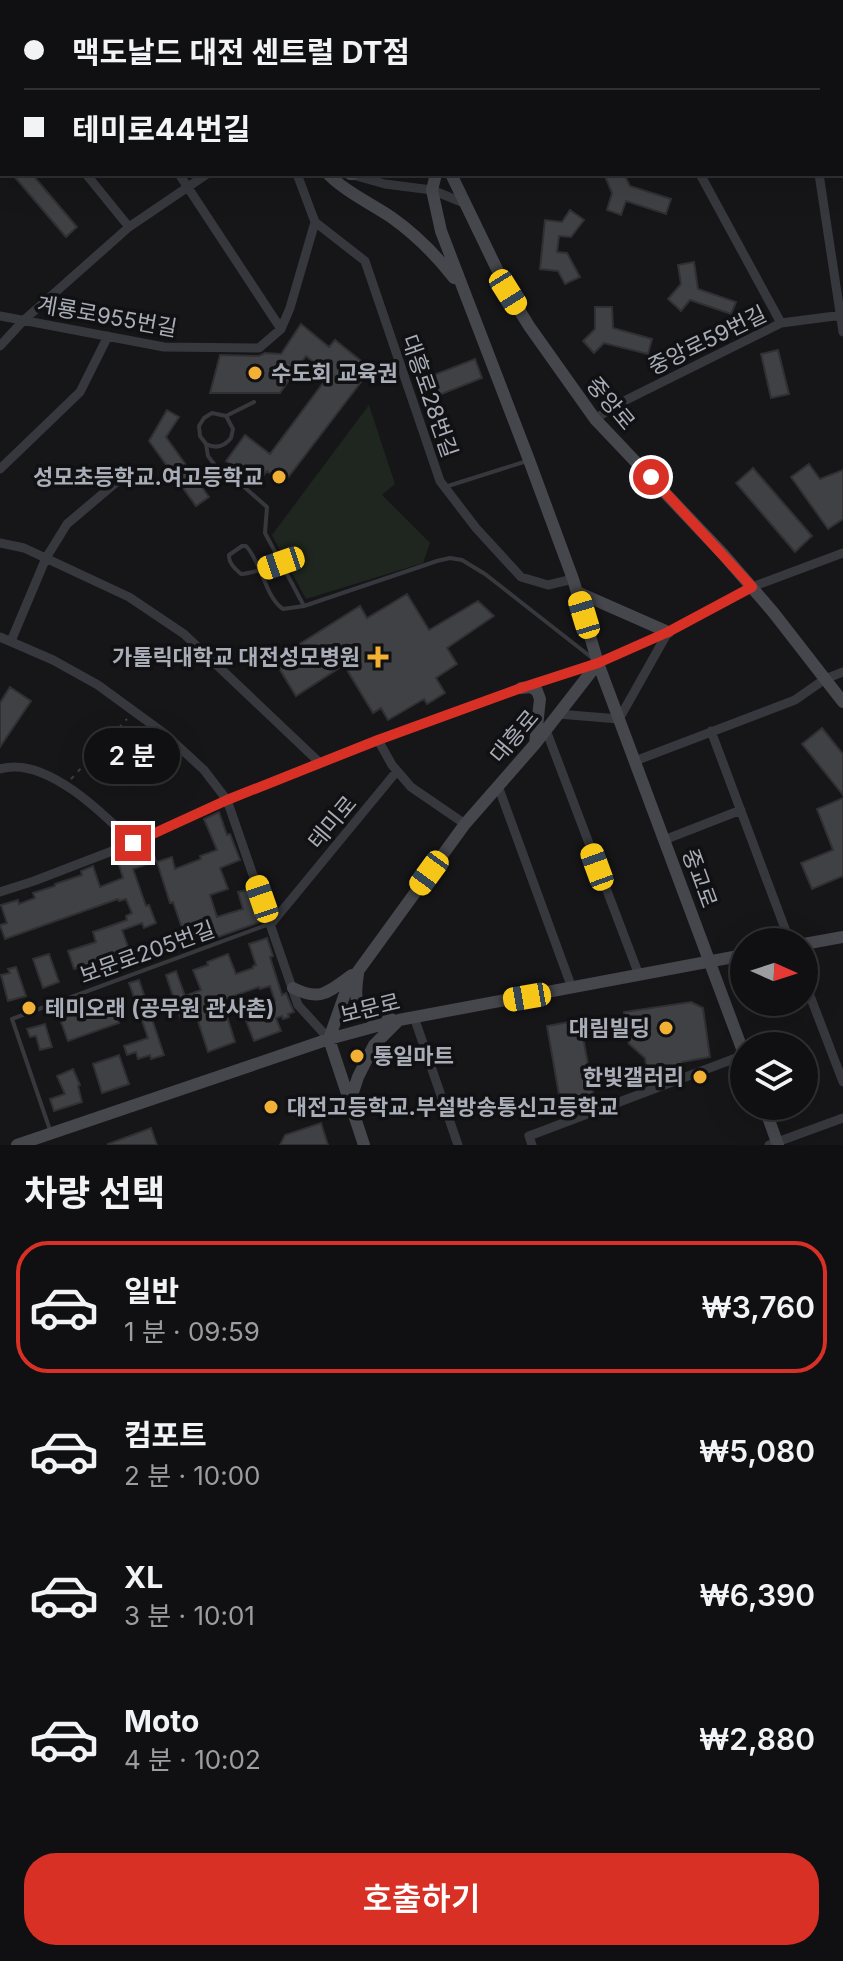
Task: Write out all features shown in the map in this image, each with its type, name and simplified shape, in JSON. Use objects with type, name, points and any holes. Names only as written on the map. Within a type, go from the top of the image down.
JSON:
[{"type":"main road","points":[[330,176],[415,235],[461,287]]},
{"type":"main road","points":[[424,176],[432,190],[441,231],[461,287],[575,586],[598,663]]},
{"type":"main road","points":[[432,190],[436,176]]},
{"type":"main road","name":"중앙로","points":[[452,176],[508,292],[595,419],[752,587],[843,702]]},
{"type":"main road","points":[[575,586],[668,632]]},
{"type":"main road","name":"대흥로","points":[[329,1039],[348,985],[358,971],[465,824],[535,744],[598,663]]},
{"type":"main road","name":"중교로","points":[[598,663],[736,1032]]},
{"type":"main road","points":[[521,688],[531,687],[540,699],[535,744]]},
{"type":"main road","points":[[818,941],[843,937]]},
{"type":"main road","name":"보문로","points":[[17,1145],[329,1039],[399,1020],[730,958]]},
{"type":"main road","points":[[293,988],[308,996],[322,995],[358,971]]},
{"type":"main road","points":[[358,971],[355,997],[364,1013],[370,1017],[399,1020]]},
{"type":"main road","points":[[350,1102],[374,1045],[399,1020]]},
{"type":"main road","points":[[329,1039],[364,1145]]},
{"type":"main road","points":[[768,1120],[775,1144]]},
{"type":"street","points":[[88,176],[129,227]]},
{"type":"street","points":[[180,176],[281,329]]},
{"type":"street","points":[[0,346],[24,320],[129,227],[204,176]]},
{"type":"street","points":[[281,329],[315,222],[298,176]]},
{"type":"street","points":[[358,176],[385,184],[432,190],[464,203]]},
{"type":"street","points":[[701,176],[781,323]]},
{"type":"street","points":[[819,176],[843,332]]},
{"type":"street","name":"대흥로28번길","points":[[315,222],[365,261],[440,481],[476,528],[521,577],[548,585],[575,586]]},
{"type":"street","name":"중앙로59번길","points":[[595,419],[618,404],[781,323],[842,315]]},
{"type":"street","name":"계룡로955번길","points":[[0,316],[164,347],[259,348],[281,329]]},
{"type":"street","points":[[0,469],[80,392],[108,336]]},
{"type":"street","points":[[11,641],[46,558],[67,524],[126,474]]},
{"type":"street","points":[[0,543],[24,548],[129,597],[184,634],[320,763]]},
{"type":"street","points":[[0,892],[133,843],[227,800],[378,740],[598,663],[668,632],[752,587],[843,553]]},
{"type":"street","points":[[558,714],[619,719],[668,632]]},
{"type":"street","points":[[0,637],[53,660],[98,685],[165,734],[204,770],[227,800],[298,1005],[329,1039]]},
{"type":"street","points":[[635,761],[795,700],[825,679],[843,672]]},
{"type":"street","points":[[546,730],[639,975]]},
{"type":"street","points":[[711,731],[785,928]]},
{"type":"street","points":[[378,740],[392,765],[411,787],[465,824]]},
{"type":"street","points":[[0,769],[35,770],[65,785],[105,815],[133,843]]},
{"type":"street","name":"테미로","points":[[271,924],[397,771]]},
{"type":"street","points":[[498,786],[572,988]]},
{"type":"street","points":[[664,840],[741,810]]},
{"type":"street","points":[[818,1016],[843,1082]]},
{"type":"street","points":[[414,1017],[458,1145]]},
{"type":"street","points":[[532,1145],[529,1136],[730,1059]]},
{"type":"street","points":[[775,1144],[843,1118]]},
{"type":"lane","points":[[226,416],[254,402]]},
{"type":"lane","points":[[217,413],[226,416],[233,429],[231,438],[220,447],[206,444],[199,431],[204,418],[217,413]]},
{"type":"lane","points":[[206,444],[208,456],[217,468],[267,507],[265,533],[304,606]]},
{"type":"lane","points":[[445,487],[529,460]]},
{"type":"lane","points":[[281,563],[261,570],[241,574],[228,559],[242,546],[250,549],[261,570],[277,605],[283,609],[304,606],[437,561],[450,558],[462,560],[485,574],[598,663]]},
{"type":"lane","name":"보문로205번길","points":[[51,1132],[12,1019],[271,924]]},
{"type":"path","points":[[65,785],[135,711]]},
{"type":"shaded area","points":[[369,405],[395,484],[382,495],[430,543],[423,563],[306,599],[272,535]]},
{"type":"building","points":[[14,176],[34,176],[77,227],[66,237]]},
{"type":"building","points":[[605,176],[625,176],[630,186],[671,199],[666,214],[626,201],[621,215],[607,210],[612,193]]},
{"type":"building","points":[[570,210],[584,220],[571,237],[559,236],[557,252],[567,253],[580,277],[565,284],[558,271],[540,269],[545,220],[562,222]]},
{"type":"building","points":[[694,262],[698,289],[736,302],[731,314],[690,300],[681,311],[668,299],[681,284],[678,265]]},
{"type":"building","points":[[595,307],[612,307],[613,328],[652,339],[648,354],[604,343],[594,353],[583,341],[595,329]]},
{"type":"building","points":[[301,324],[329,347],[335,340],[371,369],[283,484],[267,471],[257,484],[226,461],[245,435],[270,454],[329,375],[306,356],[280,393],[210,393],[220,355],[281,354]]},
{"type":"building","points":[[778,350],[789,394],[771,398],[761,354]]},
{"type":"building","points":[[475,359],[482,378],[439,395],[431,376]]},
{"type":"building","points":[[167,410],[179,417],[166,437],[209,497],[196,506],[149,441]]},
{"type":"building","points":[[809,464],[820,479],[843,470],[843,519],[828,529],[791,477]]},
{"type":"building","points":[[753,468],[812,536],[795,552],[736,483]]},
{"type":"building","points":[[407,594],[429,630],[478,601],[494,616],[447,648],[457,664],[436,678],[445,693],[427,704],[424,699],[388,720],[381,708],[373,713],[344,665],[296,696],[274,660],[360,606],[367,618]]},
{"type":"building","points":[[10,687],[31,701],[0,747],[0,703]]},
{"type":"building","points":[[822,728],[843,754],[843,795],[802,744]]},
{"type":"building","points":[[843,798],[843,876],[812,889],[801,863],[833,850],[817,809]]},
{"type":"building","points":[[219,812],[240,860],[220,868],[228,889],[210,895],[217,917],[243,909],[238,892],[250,889],[260,922],[210,940],[204,921],[182,928],[157,862],[172,857],[175,869],[217,850],[204,819]]},
{"type":"building","points":[[150,845],[156,861],[133,869],[146,906],[149,905],[156,923],[144,928],[142,923],[122,930],[134,964],[108,974],[103,960],[74,969],[68,951],[96,942],[93,932],[127,920],[126,916],[132,913],[126,899],[118,899],[5,939],[0,925],[7,923],[1,905],[18,900],[19,904],[35,898],[33,893],[82,875],[81,871],[93,866],[100,887],[123,878],[119,865],[140,857],[137,849]]},
{"type":"building","points":[[267,938],[282,995],[286,993],[294,1012],[283,1019],[282,1016],[276,1018],[281,1031],[254,1041],[243,1013],[275,1001],[270,986],[222,1000],[235,1042],[208,1052],[196,1015],[181,1020],[166,975],[176,971],[185,996],[201,990],[193,970],[228,954],[236,974],[253,968],[256,965],[249,944]]},
{"type":"building","points":[[49,954],[59,982],[43,988],[33,959]]},
{"type":"building","points":[[16,967],[26,996],[8,1001],[1,975],[10,973],[8,969]]},
{"type":"building","points":[[139,980],[164,1055],[151,1059],[150,1055],[138,1059],[136,1052],[127,1055],[124,1046],[148,1038],[129,983]]},
{"type":"building","points":[[111,1001],[119,1023],[68,1041],[60,1019],[77,1013],[78,1016]]},
{"type":"building","name":"대림빌딩","points":[[691,1002],[703,1008],[710,1057],[682,1062],[683,1070],[678,1072],[648,1076],[645,1058],[629,1044],[624,1012]]},
{"type":"building","points":[[580,1020],[595,1103],[562,1112],[547,1026]]},
{"type":"building","points":[[45,1024],[52,1047],[40,1050],[36,1036],[30,1037],[27,1029]]},
{"type":"building","points":[[119,1055],[129,1084],[102,1093],[93,1064]]},
{"type":"building","points":[[73,1069],[80,1085],[82,1102],[54,1111],[50,1099],[65,1094],[57,1076]]},
{"type":"building","points":[[321,1123],[328,1145],[280,1145],[285,1135]]},
{"type":"building","points":[[151,1128],[157,1145],[108,1145],[108,1144]]},
{"type":"place","name":"수도회 교육권","points":[[255,373]]},
{"type":"place","name":"성모초등학교.여고등학교","points":[[279,477]]},
{"type":"place","name":"가톨릭대학교 대전성모병원","points":[[378,657]]},
{"type":"place","name":"테미오래 (공무원 관사촌)","points":[[29,1008]]},
{"type":"place","name":"대림빌딩","points":[[666,1028]]},
{"type":"place","name":"통일마트","points":[[357,1056]]},
{"type":"place","name":"한빛갤러리","points":[[700,1077]]},
{"type":"place","name":"대전고등학교.부설방송통신고등학교","points":[[271,1107]]},
{"type":"route","points":[[133,843],[227,800],[378,740],[598,663],[668,632],[752,587],[651,477]]}]
